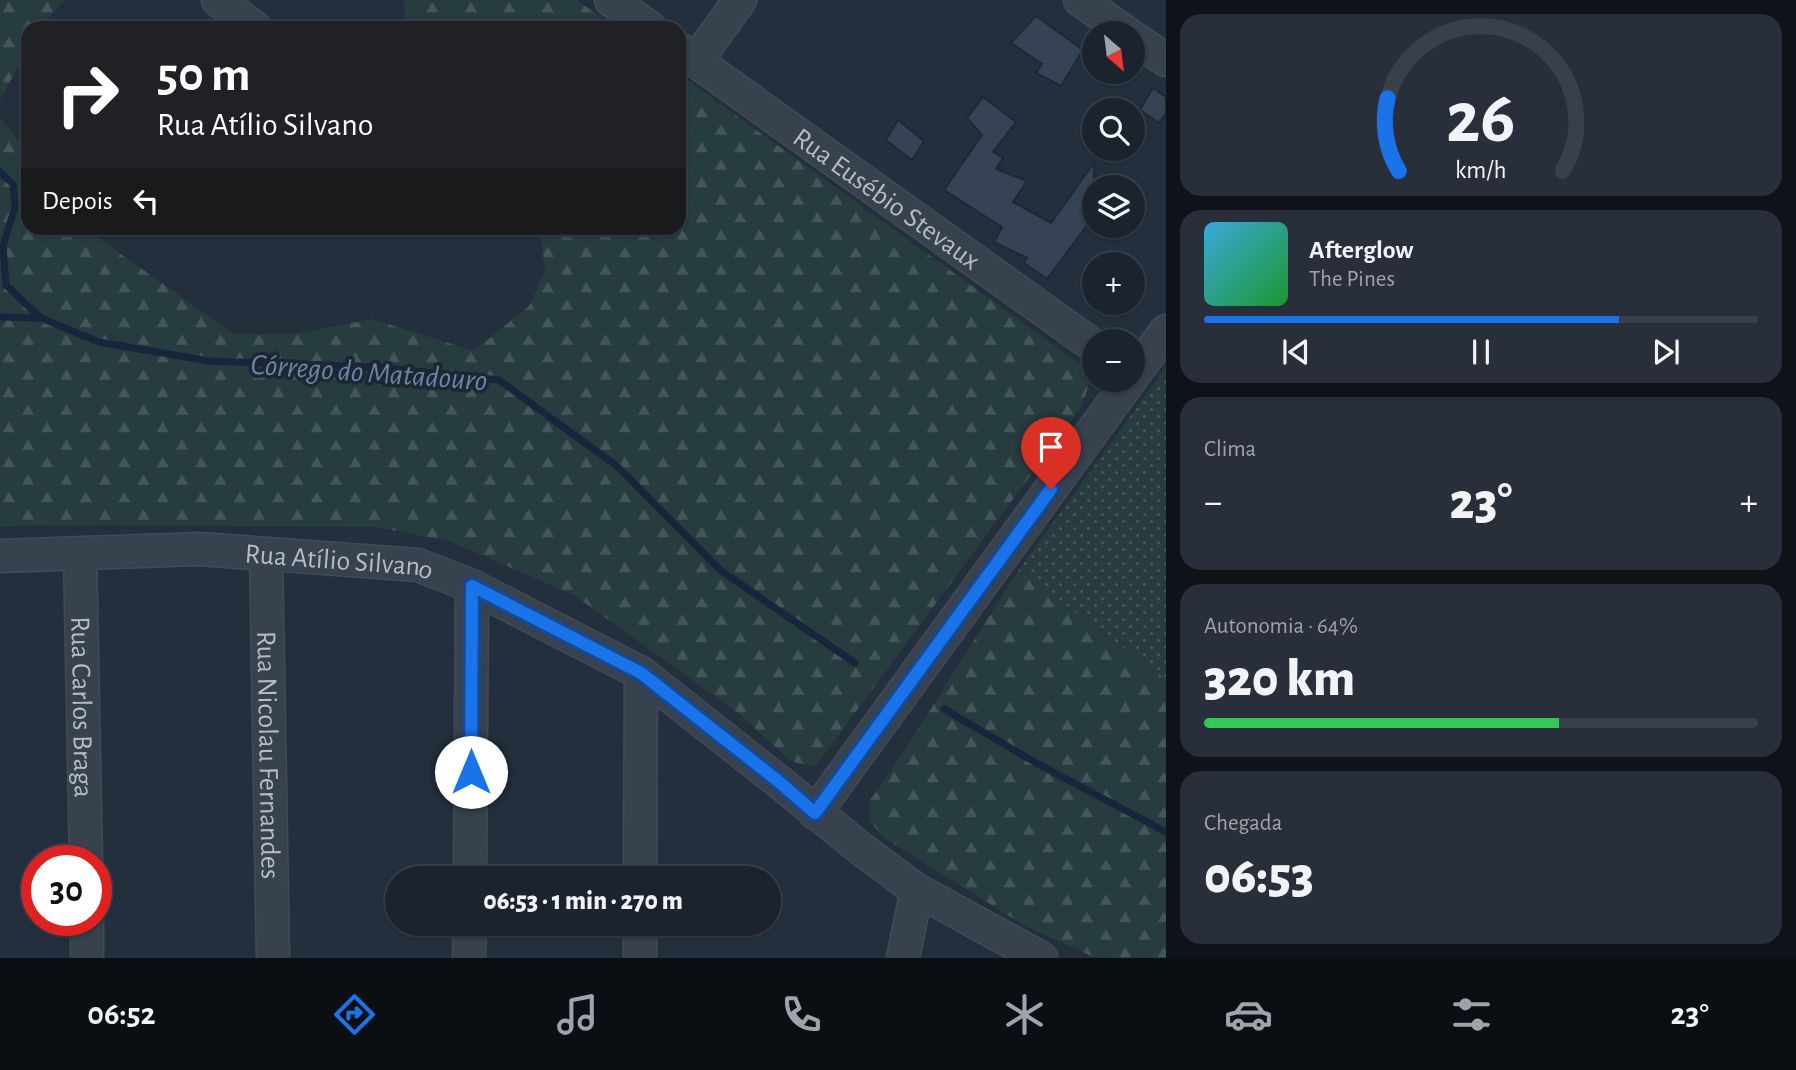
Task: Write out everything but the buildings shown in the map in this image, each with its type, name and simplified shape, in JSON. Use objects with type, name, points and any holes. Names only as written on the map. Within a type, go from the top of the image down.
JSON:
[{"type":"street","points":[[218,0],[246,21]]},
{"type":"street","points":[[611,0],[640,21]]},
{"type":"street","points":[[687,55],[740,0]]},
{"type":"street","points":[[1080,0],[1110,21]]},
{"type":"street","points":[[1145,46],[1166,60]]},
{"type":"street","name":"Rua Eusébio Stevaux","points":[[687,55],[1082,337]]},
{"type":"street","points":[[1145,359],[1166,331]]},
{"type":"street","points":[[815,813],[1120,392]]},
{"type":"street","name":"Rua Atílio Silvano","points":[[0,556],[199,549],[418,565],[472,586],[641,673],[815,813],[915,889],[1041,958]]},
{"type":"street","name":"Rua Carlos Braga","points":[[80,553],[86,845]]},
{"type":"street","name":"Rua Nicolau Fernandes","points":[[266,554],[273,958]]},
{"type":"street","points":[[470,866],[472,586]]},
{"type":"street","points":[[640,866],[641,673]]},
{"type":"street","points":[[903,958],[915,889]]},
{"type":"street","points":[[87,936],[88,958]]},
{"type":"street","points":[[469,958],[470,936]]},
{"type":"street","points":[[640,936],[640,958]]},
{"type":"green space","points":[[0,0],[65,0],[46,21],[21,21],[21,61],[0,100]]},
{"type":"green space","points":[[403,0],[577,0],[606,21],[406,21]]},
{"type":"green space","points":[[686,79],[1082,366],[1082,392],[1086,392],[1081,407],[815,767],[791,761],[738,713],[574,595],[449,541],[376,527],[0,527],[0,117],[21,144],[21,235],[94,235],[234,334],[294,334],[372,319],[474,351],[529,306],[545,271],[540,235],[686,235]]},
{"type":"green space","points":[[1166,367],[1166,679],[1018,571]]},
{"type":"green space","points":[[1018,571],[1166,679],[1166,958],[1096,958],[1025,926],[886,839],[869,821],[870,800],[901,756]]},
{"type":"waterway","points":[[0,172],[13,184],[15,207],[3,246],[6,285],[40,317]]},
{"type":"waterway","name":"Córrego do Matadouro","points":[[0,317],[41,318],[99,342],[209,361],[377,367],[499,380],[618,467],[720,570],[855,663]]},
{"type":"waterway","name":"Córrego do Matadouro","points":[[944,709],[1038,764],[1166,832]]},
{"type":"route","points":[[471,772],[472,586],[641,673],[815,813],[1051,489]]}]
